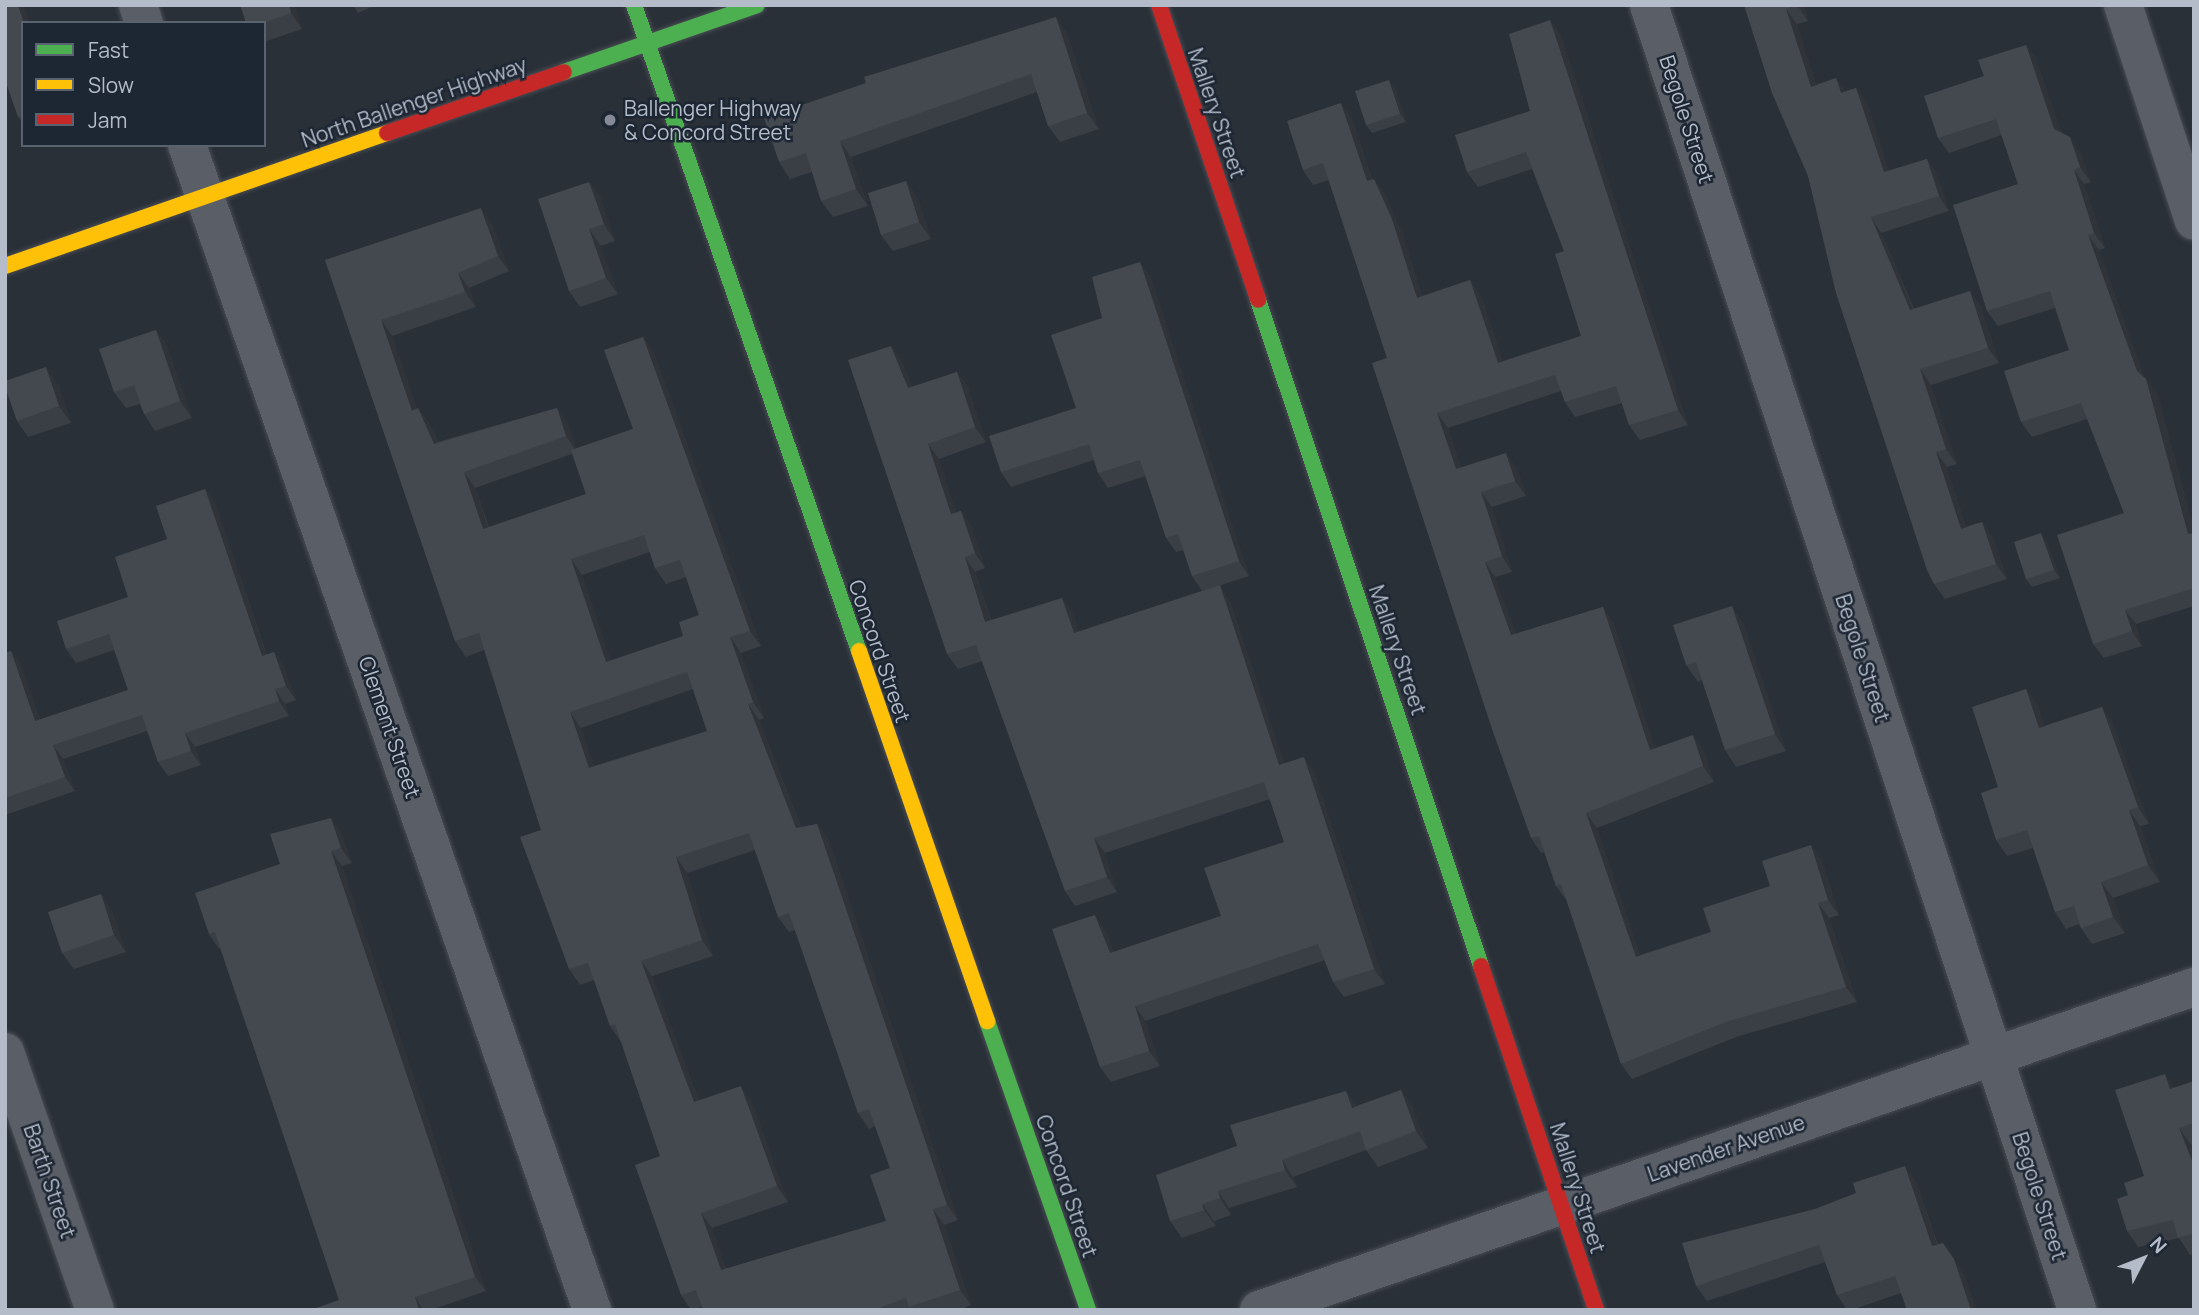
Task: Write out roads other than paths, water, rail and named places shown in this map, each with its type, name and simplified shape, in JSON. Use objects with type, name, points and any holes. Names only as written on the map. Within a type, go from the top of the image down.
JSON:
[{"type":"street","name":"Concord Street","points":[[634,5],[1088,1310]]},
{"type":"street","name":"North Ballenger Highway","points":[[5,266],[757,5]]},
{"type":"street","name":"Mallery Street","points":[[1159,5],[1596,1310]]},
{"type":"street","name":"Begole Street","points":[[1649,5],[2077,1310]]},
{"type":"street","points":[[2123,5],[2194,222]]},
{"type":"street","name":"Clement Street","points":[[188,147],[592,1310]]},
{"type":"street","name":"Lavender Avenue","points":[[1259,1310],[2194,987]]},
{"type":"street","name":"Barth Street","points":[[5,1052],[94,1310]]},
{"type":"place","name":"Ballenger Highway & Concord Street","points":[[610,120]]}]
